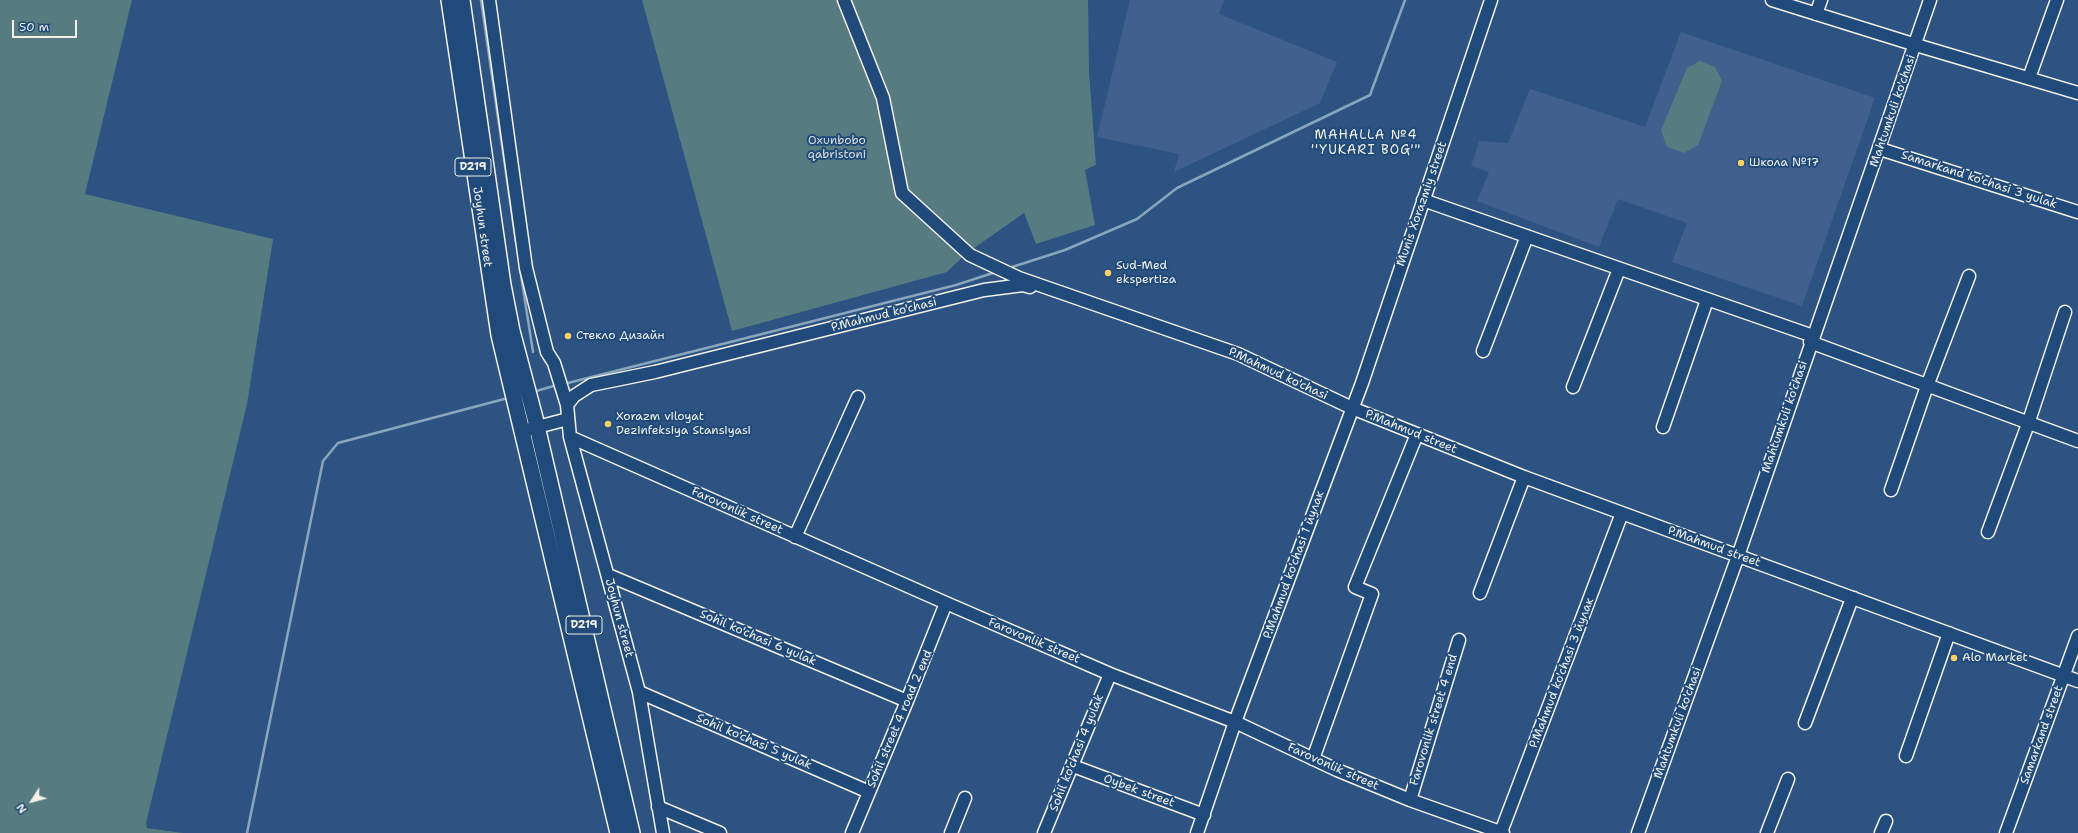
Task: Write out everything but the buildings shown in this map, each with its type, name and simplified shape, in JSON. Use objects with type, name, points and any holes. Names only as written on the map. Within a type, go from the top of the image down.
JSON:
[{"type":"main road","name":"Joyhun street","points":[[449,0],[506,333]]},
{"type":"main road","name":"Joyhun street","points":[[462,0],[503,285],[506,333]]},
{"type":"main road","name":"D219","points":[[506,333],[536,422],[632,833]]},
{"type":"main road","name":"D219","points":[[506,333],[521,427],[618,833]]},
{"type":"street","name":"Joyhun street","points":[[489,0],[526,268],[547,352],[554,363],[566,400],[570,437],[639,692],[663,833]]},
{"type":"street","name":"P.Mahmud ko'chasi","points":[[844,0],[883,98],[902,193],[970,256],[1018,278],[1238,354],[1352,408]]},
{"type":"street","name":"Munis Xorazmiy street","points":[[1352,408],[1491,0]]},
{"type":"street","points":[[1772,0],[1916,46],[2078,93]]},
{"type":"street","points":[[1816,14],[1821,0]]},
{"type":"street","name":"Mahtumkuli ko'chasi","points":[[1638,833],[1738,556],[1812,339],[1916,46],[1930,0]]},
{"type":"street","points":[[2029,78],[2057,0]]},
{"type":"street","name":"Samarkand ko'chasi 3 yulak","points":[[1880,149],[2078,212]]},
{"type":"street","points":[[1423,200],[1707,300],[1812,339],[1927,386],[2078,441]]},
{"type":"street","points":[[1483,351],[1527,236]]},
{"type":"street","points":[[1573,387],[1618,269]]},
{"type":"street","points":[[1891,490],[1927,386],[1969,276]]},
{"type":"street","name":"P.Mahmud ko'chasi","points":[[566,400],[591,385],[669,368],[984,290],[1022,284],[1204,342]]},
{"type":"street","points":[[1663,427],[1707,300]]},
{"type":"street","points":[[1988,532],[2028,424],[2065,312]]},
{"type":"street","points":[[795,537],[858,397]]},
{"type":"street","name":"P.Mahmud street","points":[[1352,408],[1524,477],[2078,681]]},
{"type":"street","name":"P.Mahmud ko'chasi 1 йулак","points":[[1236,722],[1352,408]]},
{"type":"street","points":[[521,427],[536,422],[568,419]]},
{"type":"street","points":[[1313,759],[1372,594],[1355,587],[1417,434]]},
{"type":"street","name":"Farovonlik street","points":[[570,437],[1110,674],[1236,722],[1313,759],[1410,800],[1502,833]]},
{"type":"street","points":[[1480,593],[1524,477]]},
{"type":"street","name":"P.Mahmud ko'chasi 3 йулак","points":[[1502,833],[1622,513]]},
{"type":"street","name":"Sohil ko'chasi 6 yulak","points":[[608,575],[907,701]]},
{"type":"street","points":[[1805,723],[1851,601],[1854,598]]},
{"type":"street","name":"Sohil street 4 road 2 end","points":[[852,833],[946,603]]},
{"type":"street","points":[[1906,756],[1949,633]]},
{"type":"street","name":"Samarkand street","points":[[2006,833],[2078,636]]},
{"type":"street","name":"Farovonlik street 4 end","points":[[1410,800],[1459,640]]},
{"type":"street","name":"Sohil ko'chasi 4 yulak","points":[[1044,833],[1110,674]]},
{"type":"street","name":"Sohil ko'chasi 5 yulak","points":[[639,692],[869,792]]},
{"type":"street","points":[[1197,833],[1236,722]]},
{"type":"street","name":"Oybek street","points":[[1073,766],[1204,815]]},
{"type":"street","points":[[1767,833],[1788,779]]},
{"type":"street","points":[[951,833],[965,798]]},
{"type":"street","points":[[658,807],[720,833]]},
{"type":"street","points":[[1881,833],[1886,821]]},
{"type":"shaded area","points":[[1130,0],[1224,0],[1219,14],[1337,62],[1320,103],[1174,172],[1179,154],[1097,137]]},
{"type":"shaded area","name":"Школа №17","points":[[1681,32],[1875,98],[1802,306],[1672,262],[1687,223],[1618,199],[1599,247],[1477,201],[1489,172],[1471,166],[1479,141],[1508,143],[1530,89],[1645,127]]},
{"type":"green space","points":[[0,0],[132,0],[85,194],[273,239],[247,404],[146,823],[147,828],[183,833],[0,833]]},
{"type":"green space","name":"Oxunbobo qabristoni","points":[[642,0],[1088,0],[1089,72],[1096,165],[1085,170],[1095,225],[1036,244],[1024,213],[967,253],[947,272],[732,331]]},
{"type":"green space","points":[[1700,61],[1715,67],[1722,81],[1698,145],[1684,153],[1667,147],[1661,130],[1687,68]]},
{"type":"waterway","points":[[481,0],[516,242]]},
{"type":"waterway","points":[[1009,268],[1065,250],[1137,219],[1177,188],[1370,95],[1405,0]]},
{"type":"waterway","points":[[520,269],[533,352]]},
{"type":"waterway","points":[[564,384],[956,285],[996,272]]},
{"type":"waterway","points":[[533,392],[557,385]]},
{"type":"waterway","points":[[247,833],[323,461],[338,443],[508,398]]},
{"type":"place","name":"Школа №17","points":[[1741,163]]},
{"type":"place","name":"Sud-Med ekspertiza","points":[[1108,273]]},
{"type":"place","name":"Стекло Дизайн","points":[[568,336]]},
{"type":"place","name":"Xorazm viloyat Dezinfeksiya Stansiyasi","points":[[608,424]]},
{"type":"place","name":"Alo Market","points":[[1954,658]]},
{"type":"district","name":"MAHALLA №4 ''YUKARI BOG'\"","points":[[1366,144]]}]
